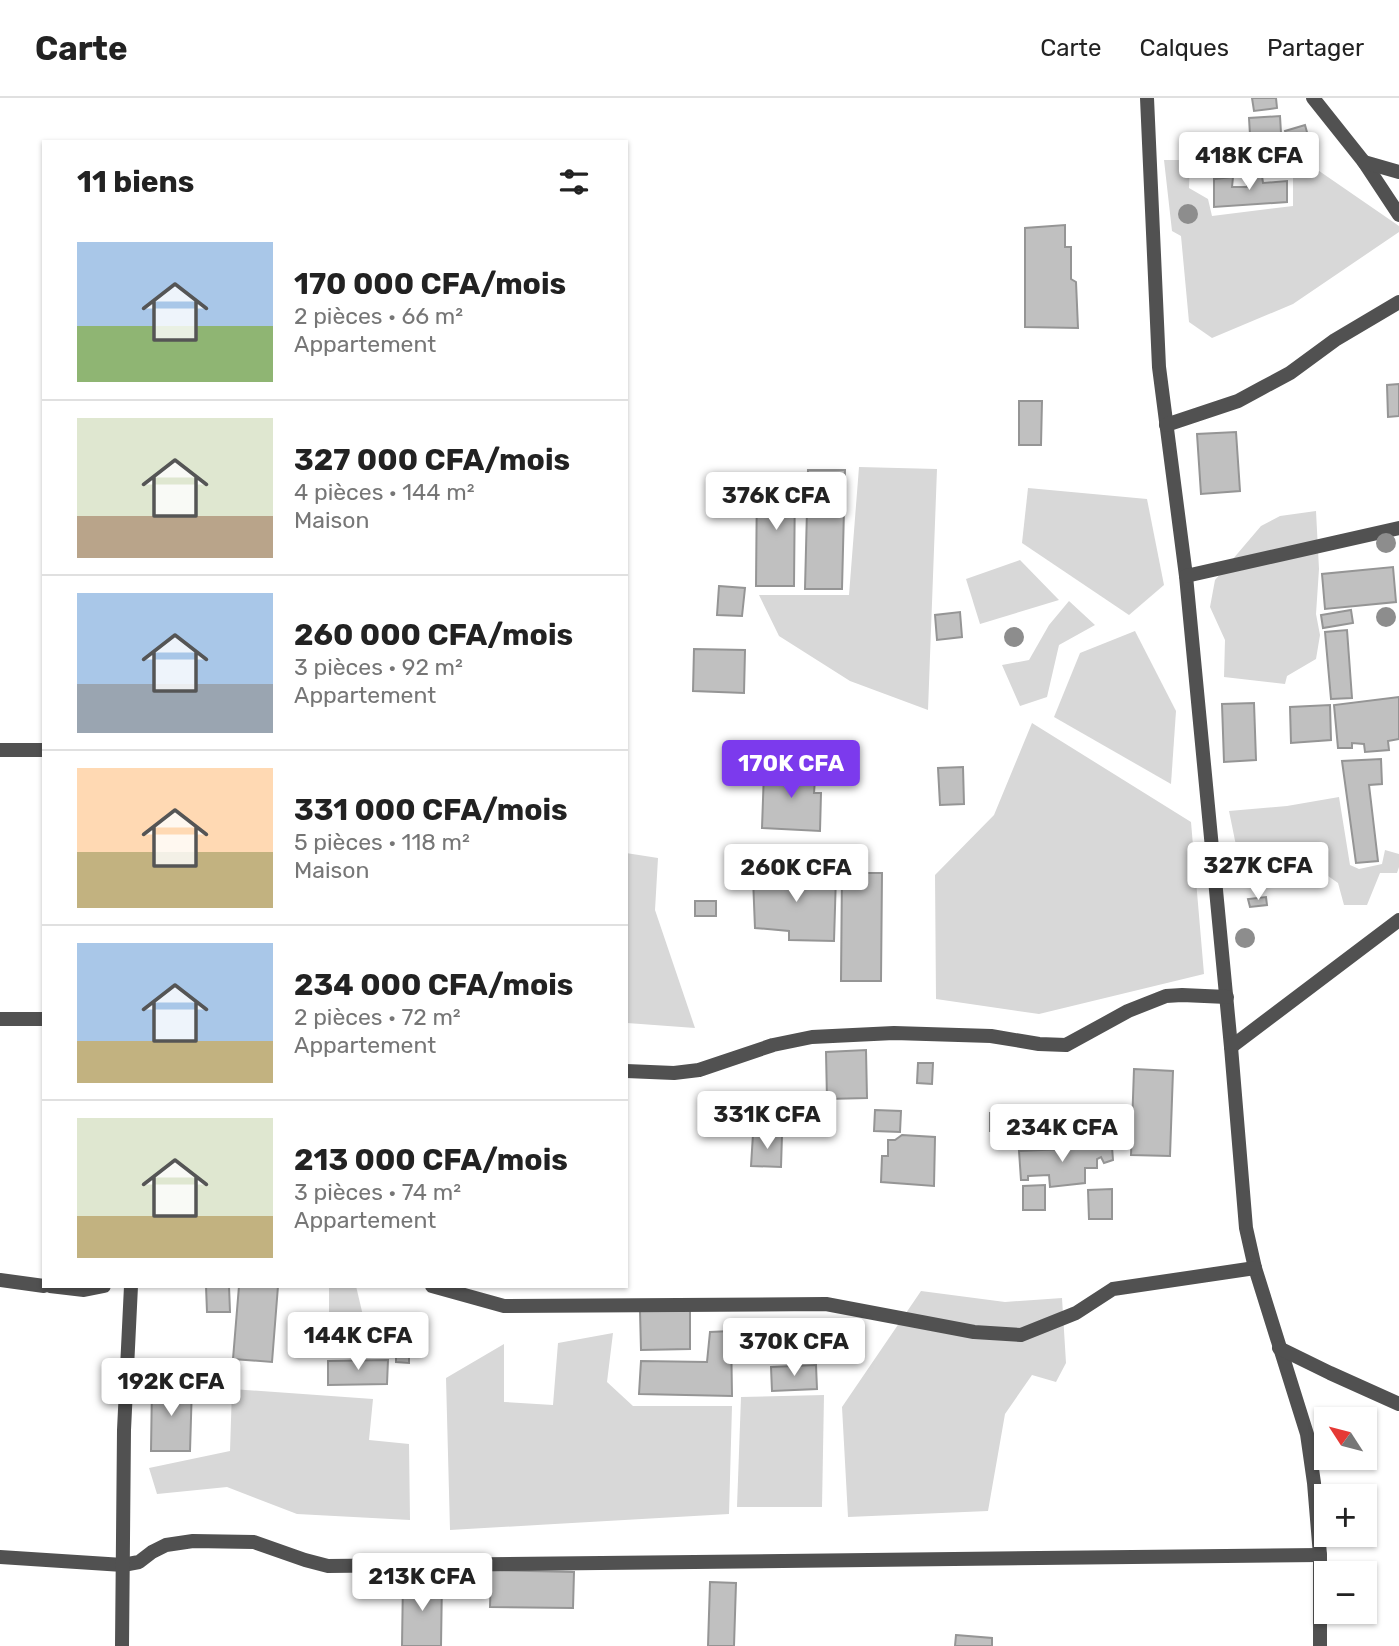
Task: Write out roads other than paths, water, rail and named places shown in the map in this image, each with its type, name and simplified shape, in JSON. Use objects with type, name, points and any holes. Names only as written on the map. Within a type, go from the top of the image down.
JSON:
[{"type":"street","points":[[1147,98],[1159,368],[1186,576],[1227,997],[1245,1228],[1307,1434],[1320,1555],[1320,1646]]},
{"type":"street","points":[[1313,98],[1364,162],[1399,215]]},
{"type":"street","points":[[1364,162],[1399,173]]},
{"type":"street","points":[[1167,425],[1238,401],[1290,373],[1335,340],[1399,302]]},
{"type":"street","points":[[1186,576],[1399,528]]},
{"type":"street","points":[[0,750],[42,750]]},
{"type":"street","points":[[1231,1046],[1399,920]]},
{"type":"street","points":[[628,1071],[674,1073],[699,1070],[773,1045],[812,1037],[894,1033],[991,1036],[1039,1044],[1066,1045],[1128,1011],[1167,996],[1227,997]]},
{"type":"street","points":[[0,1019],[42,1020]]},
{"type":"street","points":[[439,1288],[504,1307],[826,1304],[974,1332],[1021,1335],[1076,1313],[1113,1289],[1255,1268]]},
{"type":"street","points":[[0,1280],[42,1286]]},
{"type":"street","points":[[67,1288],[94,1288]]},
{"type":"street","points":[[122,1646],[124,1430],[131,1288]]},
{"type":"street","points":[[1279,1348],[1399,1404]]},
{"type":"street","points":[[0,1557],[123,1565],[139,1562],[166,1545],[194,1541],[254,1542],[328,1566],[1320,1555]]}]
